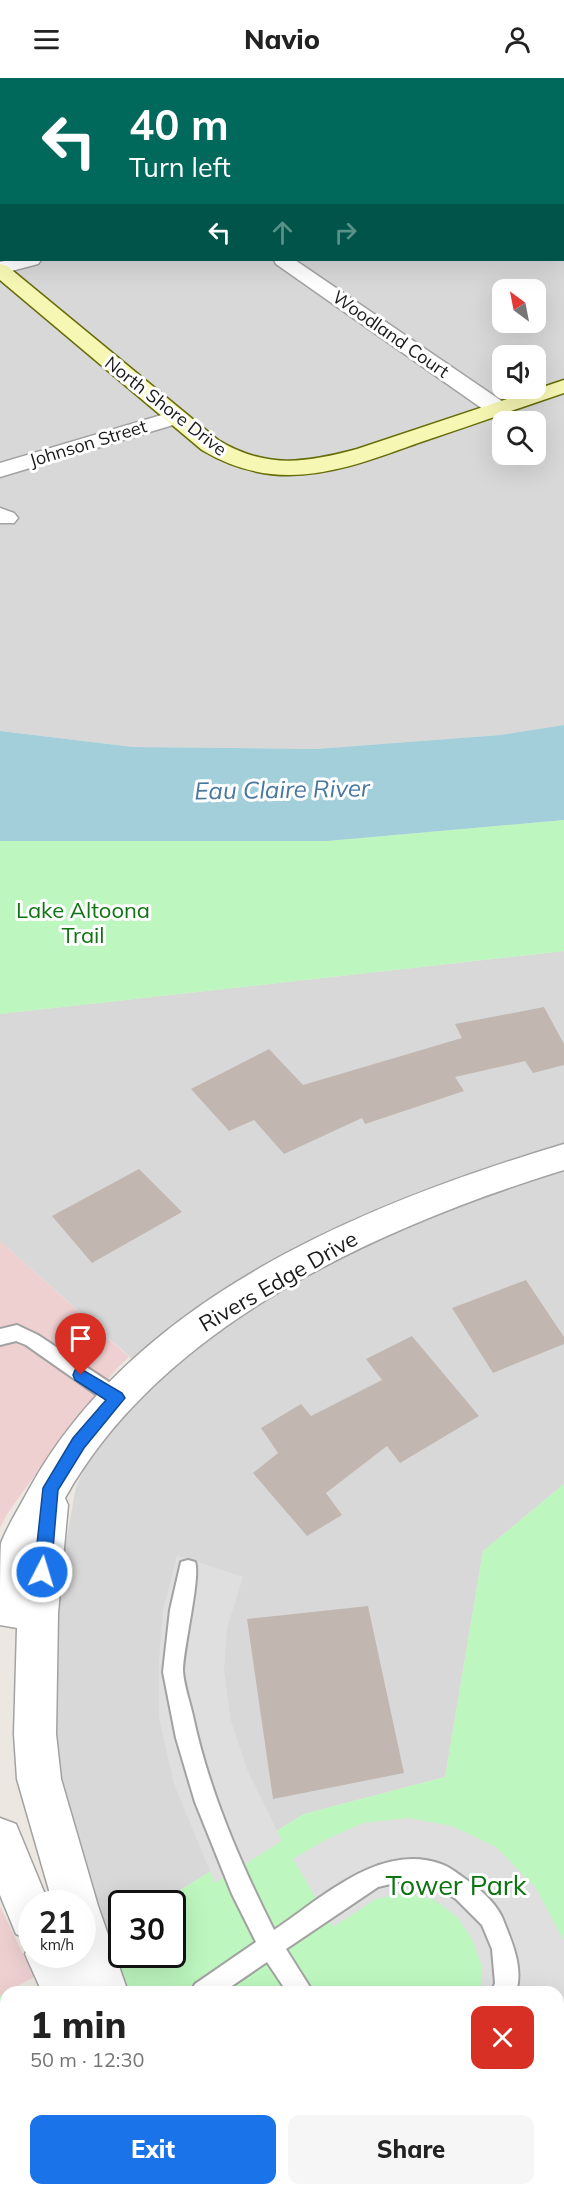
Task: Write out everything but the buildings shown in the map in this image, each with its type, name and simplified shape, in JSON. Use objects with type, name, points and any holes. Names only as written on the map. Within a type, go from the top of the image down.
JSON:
[{"type":"street","points":[[0,269],[28,261]]},
{"type":"street","name":"Woodland Court","points":[[284,261],[498,408]]},
{"type":"street","name":"North Shore Drive","points":[[0,269],[210,445],[253,465],[289,468],[323,465],[564,386]]},
{"type":"street","name":"Johnson Street","points":[[0,470],[175,417]]},
{"type":"street","name":"Rivers Edge Drive","points":[[0,1586],[51,1488],[79,1443],[117,1398],[152,1363],[189,1333],[288,1271],[360,1233],[481,1183],[564,1157]]},
{"type":"street","name":"Rivers Edge Drive","points":[[51,1488],[19,1610],[39,1779],[72,1890]]},
{"type":"street","points":[[0,1840],[21,1890]]},
{"type":"street","points":[[96,1965],[103,1986]]},
{"type":"street","points":[[55,1968],[63,1986]]},
{"type":"lane","points":[[0,1337],[17,1333],[32,1340],[117,1398]]},
{"type":"lane","points":[[188,1569],[180,1610],[173,1672],[188,1738],[206,1802],[240,1886],[270,1946],[297,1986]]},
{"type":"lane","points":[[212,1986],[372,1877],[407,1869],[439,1874],[464,1891],[490,1917],[504,1949],[506,1986]]},
{"type":"shaded area","points":[[0,261],[564,261],[564,380],[546,386],[546,345],[492,345],[492,399],[507,399],[340,455],[285,463],[254,460],[215,439]]},
{"type":"shaded area","points":[[0,279],[189,441],[210,456],[249,472],[287,475],[492,414],[492,465],[546,465],[546,411],[501,411],[564,392],[564,725],[500,735],[316,749],[133,747],[0,731]]},
{"type":"shaded area","points":[[564,951],[564,1484],[483,1551],[445,1777],[304,1814],[180,1890],[108,1890],[108,1935],[102,1939],[96,1916],[96,1890],[89,1890],[54,1752],[57,1591],[76,1487],[86,1464],[97,1446],[157,1381],[0,1241],[0,1014]]},
{"type":"shaded area","points":[[0,1241],[129,1357],[117,1368],[49,1455],[7,1514],[0,1528]]},
{"type":"shaded area","points":[[177,1555],[243,1577],[227,1628],[224,1671],[231,1721],[247,1769],[282,1841],[215,1883],[174,1784],[159,1718],[159,1663],[163,1610]]},
{"type":"shaded area","points":[[408,1818],[452,1826],[496,1847],[536,1888],[564,1941],[564,1986],[480,1986],[482,1967],[473,1941],[459,1919],[435,1900],[406,1893],[376,1899],[333,1927],[293,1859],[325,1840],[363,1823]]},
{"type":"shaded area","points":[[0,1906],[18,1944],[18,1968],[30,1968],[34,1977],[18,1986],[0,1986]]},
{"type":"green space","name":"Lake Altoona Trail","points":[[564,820],[564,951],[0,1014],[0,841],[326,841]]},
{"type":"green space","name":"Tower Park","points":[[564,1484],[564,1986],[126,1986],[117,1968],[186,1968],[186,1890],[180,1890],[304,1814],[445,1777],[483,1551]]},
{"type":"green space","name":"Tower Park","points":[[108,1935],[108,1951],[102,1939]]},
{"type":"water","name":"Eau Claire River","points":[[564,725],[564,820],[327,841],[0,841],[0,731],[133,747],[316,749],[500,735]]},
{"type":"route","points":[[42,1572],[51,1488],[79,1443],[117,1398],[81,1375]]}]
